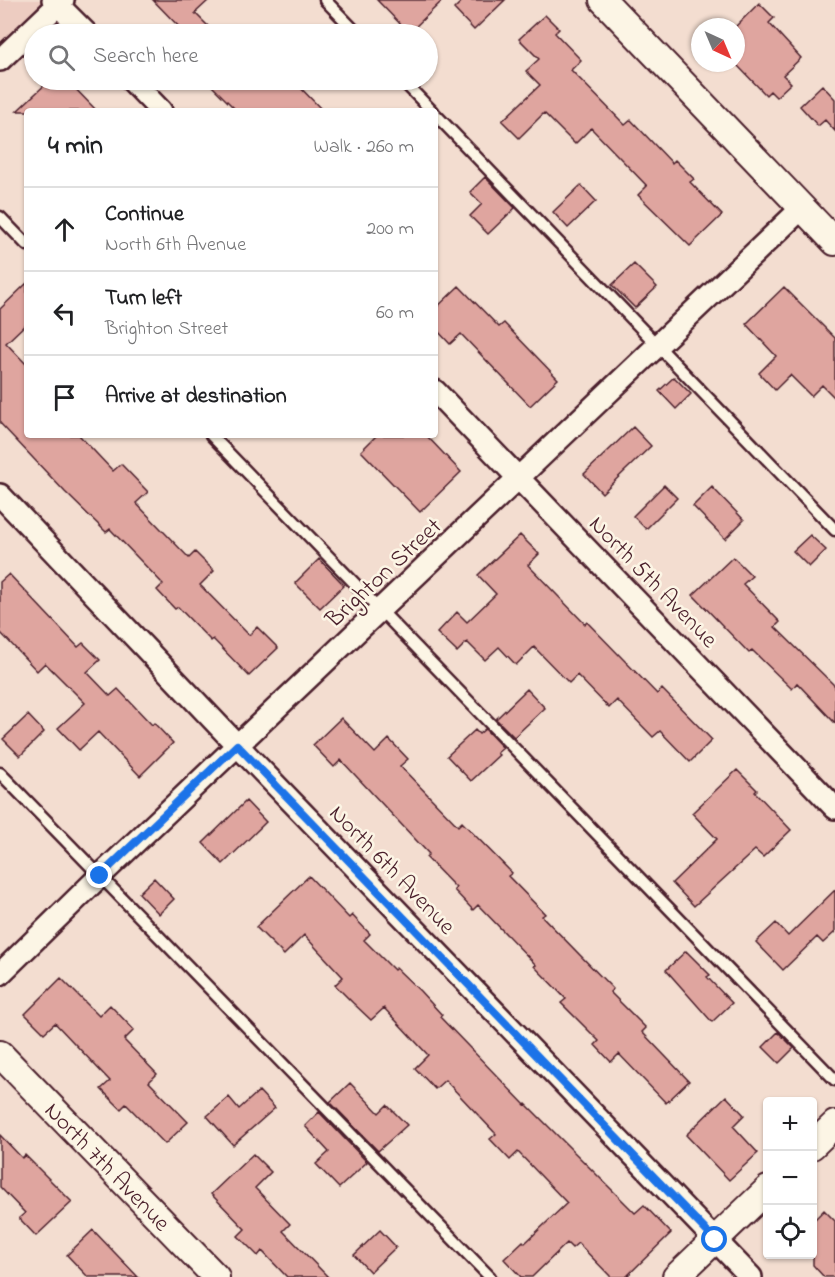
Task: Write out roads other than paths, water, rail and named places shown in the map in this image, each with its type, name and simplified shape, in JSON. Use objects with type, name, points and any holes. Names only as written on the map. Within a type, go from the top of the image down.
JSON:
[{"type":"street","points":[[603,0],[835,242]]},
{"type":"street","points":[[36,24],[58,2],[78,24]]},
{"type":"street","points":[[0,60],[24,36]]},
{"type":"street","points":[[141,90],[158,108]]},
{"type":"street","name":"Brighton Street","points":[[0,974],[237,745],[802,208]]},
{"type":"street","name":"North 5th Avenue","points":[[438,394],[835,807]]},
{"type":"street","name":"North 6th Avenue","points":[[0,495],[237,745],[751,1277]]},
{"type":"street","name":"North 7th Avenue","points":[[0,1054],[216,1277]]},
{"type":"street","points":[[817,1142],[835,1124]]},
{"type":"street","points":[[676,1277],[763,1194]]},
{"type":"lane","points":[[325,0],[348,24]]},
{"type":"lane","points":[[412,90],[429,108]]},
{"type":"lane","points":[[438,117],[835,530]]},
{"type":"lane","points":[[0,217],[24,242]]},
{"type":"lane","points":[[214,438],[835,1080]]},
{"type":"lane","points":[[0,773],[490,1277]]}]
